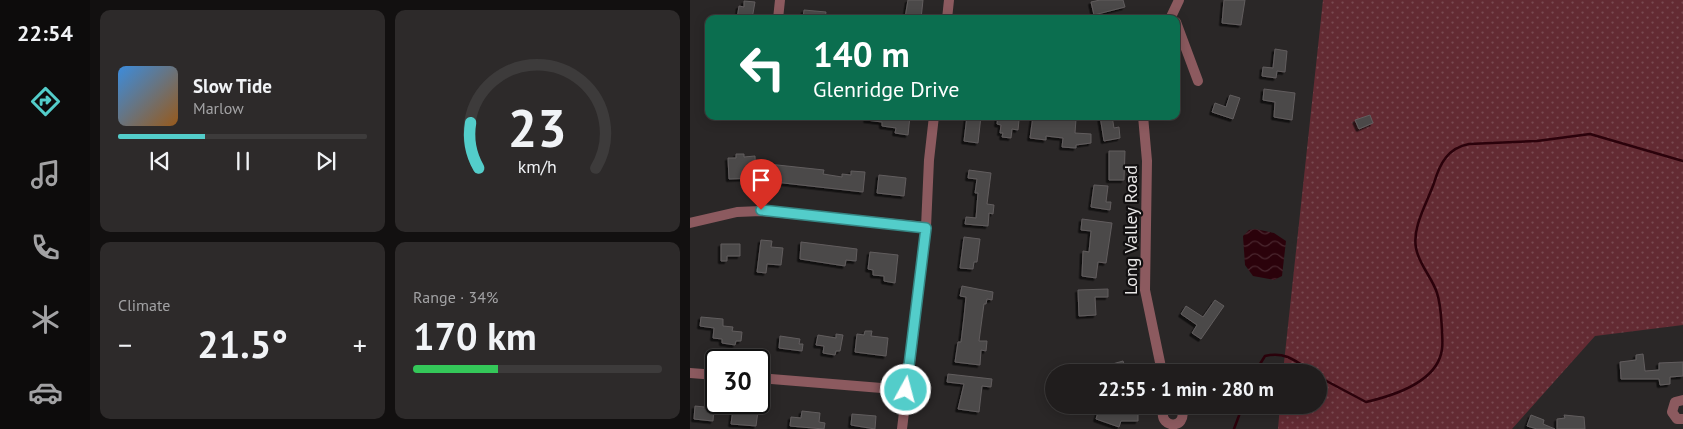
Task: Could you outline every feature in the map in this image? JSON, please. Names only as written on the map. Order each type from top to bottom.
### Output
[{"type":"street","points":[[778,15],[780,0]]},
{"type":"street","points":[[947,15],[949,0]]},
{"type":"street","points":[[1175,15],[1179,0]]},
{"type":"street","points":[[1180,34],[1198,81]]},
{"type":"street","points":[[902,429],[926,228],[929,160],[934,120]]},
{"type":"street","name":"Long Valley Road","points":[[1143,120],[1147,161],[1145,290],[1160,364]]},
{"type":"street","points":[[690,223],[737,212],[761,210],[926,228]]},
{"type":"street","points":[[690,373],[705,374]]},
{"type":"street","points":[[770,379],[906,390]]},
{"type":"street","points":[[1681,423],[1674,417],[1672,412],[1675,402],[1683,400]]},
{"type":"street","points":[[1163,414],[1167,424],[1174,426],[1180,423],[1183,414]]},
{"type":"shaded area","points":[[1323,0],[1683,0],[1683,325],[1595,336],[1512,429],[1278,429],[1279,414],[1327,414],[1327,364],[1284,364]]},
{"type":"water","points":[[1255,229],[1274,233],[1286,241],[1282,276],[1274,280],[1253,276],[1245,265],[1243,236],[1249,230]]},
{"type":"building","points":[[908,0],[923,0],[921,15],[906,15]]},
{"type":"building","points":[[1123,0],[1125,7],[1094,15],[1091,2]]},
{"type":"building","points":[[1224,0],[1245,0],[1241,25],[1222,23]]},
{"type":"building","points":[[744,1],[755,2],[753,15],[738,15],[739,6],[744,7]]},
{"type":"building","points":[[804,10],[826,12],[826,15],[803,15]]},
{"type":"building","points":[[1275,49],[1287,51],[1285,72],[1277,71],[1276,78],[1262,76],[1263,67],[1273,68]]},
{"type":"building","points":[[1264,89],[1295,93],[1292,120],[1274,117],[1275,102],[1263,100]]},
{"type":"building","points":[[1230,95],[1240,98],[1233,119],[1212,112],[1215,103],[1226,107]]},
{"type":"building","points":[[1370,115],[1373,123],[1359,129],[1355,120]]},
{"type":"building","points":[[866,120],[910,120],[908,135],[895,133],[896,128],[882,126],[882,122]]},
{"type":"building","points":[[967,120],[981,120],[978,143],[964,141]]},
{"type":"building","points":[[998,120],[1019,120],[1018,130],[1012,129],[1011,138],[1002,137],[1003,133],[1000,133],[1001,125],[997,124]]},
{"type":"building","points":[[1032,120],[1076,120],[1075,133],[1091,134],[1091,143],[1076,145],[1076,148],[1062,147],[1063,138],[1046,136],[1046,140],[1030,138]]},
{"type":"building","points":[[1101,120],[1113,120],[1114,128],[1119,127],[1120,138],[1104,141]]},
{"type":"building","points":[[1109,151],[1125,151],[1124,180],[1109,180]]},
{"type":"building","points":[[736,154],[744,154],[744,157],[755,156],[756,178],[729,179],[728,158],[736,158]]},
{"type":"building","points":[[768,164],[824,170],[823,174],[842,177],[842,174],[851,175],[851,171],[865,172],[863,192],[766,181]]},
{"type":"building","points":[[969,170],[991,173],[987,204],[994,205],[993,214],[989,213],[988,226],[965,224],[966,217],[976,218],[978,193],[975,193],[977,179],[968,178]]},
{"type":"building","points":[[879,175],[906,178],[904,196],[877,193]]},
{"type":"building","points":[[1094,185],[1108,186],[1106,202],[1111,202],[1110,210],[1091,207]]},
{"type":"building","points":[[1082,219],[1112,223],[1106,263],[1098,262],[1096,278],[1082,276],[1083,251],[1089,252],[1091,231],[1081,230]]},
{"type":"building","points":[[964,237],[980,239],[977,262],[974,262],[973,269],[960,268]]},
{"type":"building","points":[[761,240],[772,241],[771,247],[783,248],[781,265],[767,264],[766,273],[757,272]]},
{"type":"building","points":[[801,242],[857,249],[856,261],[846,260],[845,266],[800,259]]},
{"type":"building","points":[[721,244],[740,244],[740,256],[727,256],[727,261],[721,261]]},
{"type":"building","points":[[870,252],[898,255],[895,283],[884,281],[884,276],[873,275],[873,270],[868,269]]},
{"type":"building","points":[[962,286],[993,292],[992,300],[987,299],[986,304],[984,304],[979,341],[987,341],[986,351],[981,350],[980,365],[955,362],[958,342],[961,342],[966,297],[960,296]]},
{"type":"building","points":[[1108,289],[1108,297],[1095,297],[1096,315],[1079,316],[1078,290]]},
{"type":"building","points":[[1215,300],[1224,306],[1201,339],[1192,333],[1197,325],[1181,314],[1186,306],[1203,317]]},
{"type":"building","points":[[701,317],[723,319],[723,326],[733,327],[732,331],[742,332],[741,341],[736,341],[735,345],[722,343],[722,339],[713,338],[714,328],[700,326]]},
{"type":"building","points":[[865,331],[872,331],[871,336],[888,338],[886,356],[855,352],[857,334],[864,335]]},
{"type":"building","points":[[836,334],[843,335],[840,351],[836,351],[835,355],[823,353],[824,346],[816,345],[818,335],[836,338]]},
{"type":"building","points":[[780,336],[800,339],[799,344],[803,344],[802,351],[779,348]]},
{"type":"building","points":[[1643,354],[1645,371],[1659,370],[1659,363],[1683,362],[1683,376],[1670,377],[1670,384],[1660,385],[1659,379],[1621,379],[1620,362],[1636,360],[1636,355]]},
{"type":"building","points":[[1123,361],[1124,364],[1112,364]]},
{"type":"building","points":[[948,374],[992,379],[991,387],[982,386],[979,412],[958,409],[964,384],[947,382]]},
{"type":"building","points":[[695,406],[705,407],[705,414],[714,414],[713,421],[694,419]]},
{"type":"building","points":[[802,411],[820,413],[819,422],[825,423],[824,429],[790,426],[791,417],[801,418]]},
{"type":"building","points":[[732,414],[758,414],[756,426],[731,424]]},
{"type":"building","points":[[852,414],[876,416],[875,429],[851,425]]},
{"type":"building","points":[[1098,414],[1138,414],[1138,421],[1121,421],[1119,427],[1096,419]]},
{"type":"building","points":[[1531,415],[1544,420],[1543,424],[1555,429],[1537,429],[1527,426]]},
{"type":"building","points":[[1564,415],[1584,417],[1585,429],[1557,429],[1557,419],[1565,418]]},
{"type":"waterway","points":[[1327,381],[1366,402],[1388,396],[1412,386],[1423,379],[1439,361],[1442,349],[1439,302],[1435,287],[1418,254],[1415,240],[1418,223],[1439,169],[1450,153],[1456,149],[1469,144],[1537,141],[1590,134],[1683,161]]},
{"type":"waterway","points":[[1260,364],[1265,356],[1272,355],[1284,356],[1301,364]]},
{"type":"waterway","points":[[1234,429],[1240,414]]},
{"type":"route","points":[[761,210],[926,228],[906,390]]}]
